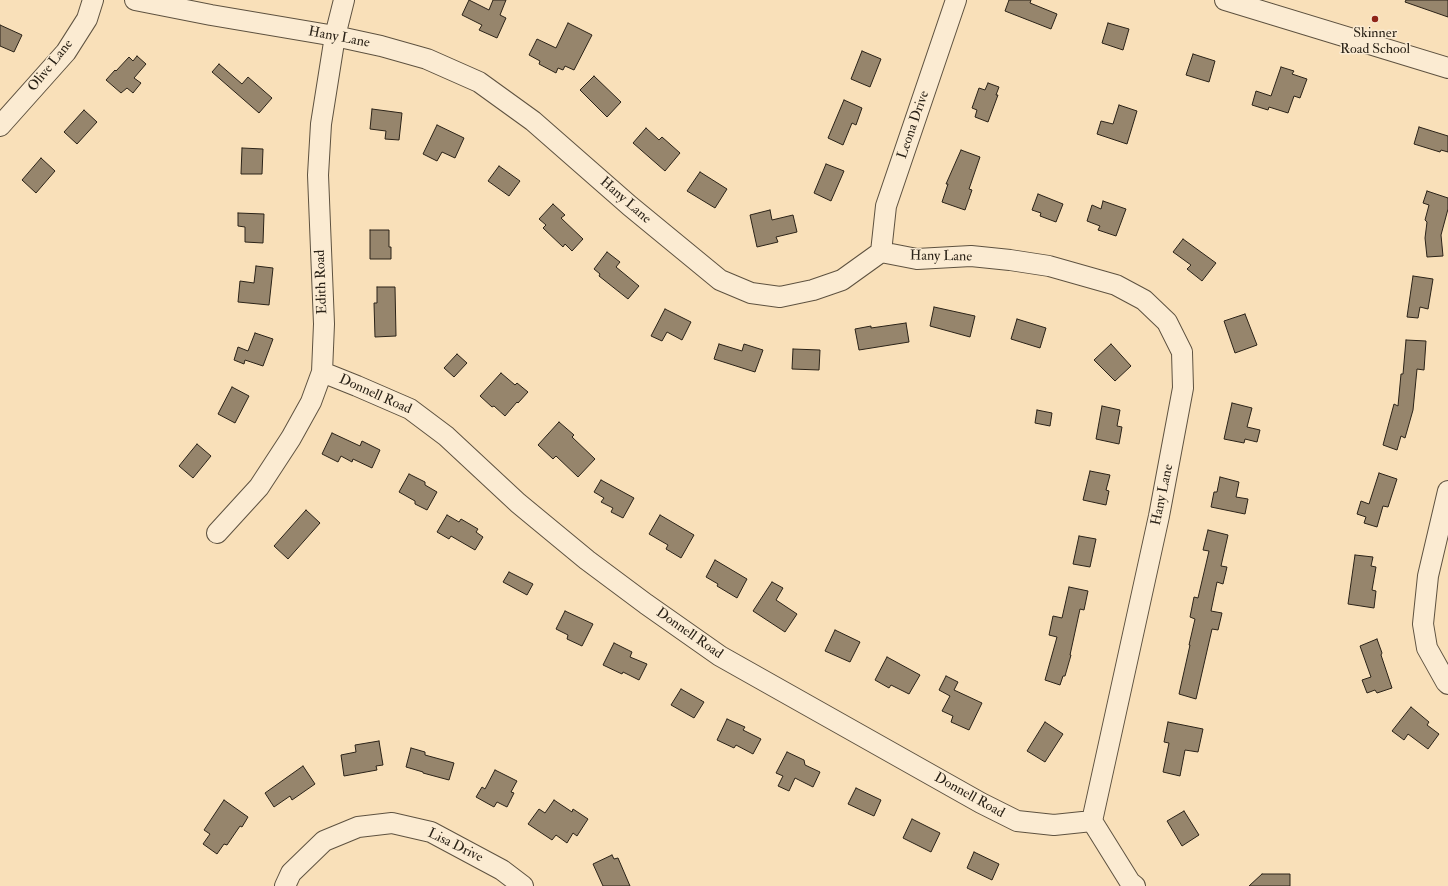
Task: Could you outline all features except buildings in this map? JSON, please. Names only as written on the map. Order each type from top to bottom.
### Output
[{"type":"street","name":"Olive Lane","points":[[0,126],[66,52],[87,19],[92,0]]},
{"type":"street","name":"Hany Lane","points":[[135,0],[211,15],[335,36],[381,46],[427,59],[479,82],[533,121],[630,206],[720,280],[751,293],[780,297],[813,290],[842,280],[881,252],[917,259],[971,256],[1049,266],[1116,286],[1144,300],[1167,322],[1182,352],[1183,388],[1159,516],[1092,821]]},
{"type":"street","name":"Edith Road","points":[[217,533],[259,487],[291,438],[311,402],[322,372],[324,324],[318,175],[321,124],[335,36],[344,0]]},
{"type":"street","name":"Leona Drive","points":[[881,252],[886,206],[956,0]]},
{"type":"street","points":[[1225,0],[1448,68]]},
{"type":"street","name":"Donnell Road","points":[[322,372],[410,409],[446,436],[518,503],[587,560],[720,656],[981,803],[1017,821],[1054,824],[1092,821]]},
{"type":"street","points":[[1448,491],[1428,576],[1423,624],[1427,648],[1448,684]]},
{"type":"street","points":[[1092,821],[1134,886]]},
{"type":"street","name":"Lisa Drive","points":[[286,886],[291,873],[324,841],[358,827],[392,823],[431,832],[502,870],[523,886]]},
{"type":"place","name":"Skinner Road School","points":[[1375,19]]}]
